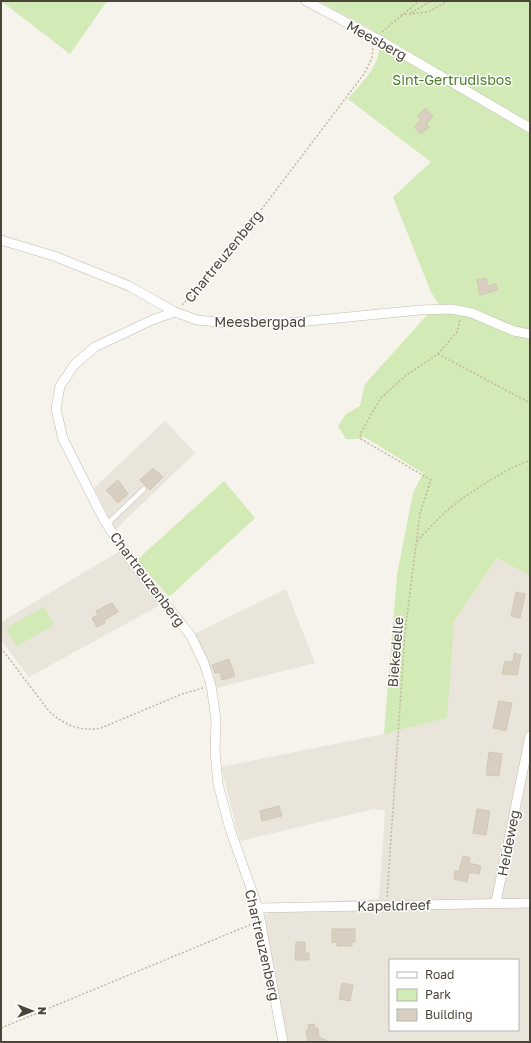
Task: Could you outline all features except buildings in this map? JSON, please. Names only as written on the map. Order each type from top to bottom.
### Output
[{"type":"street","name":"Meesberg","points":[[306,1],[374,37],[530,128]]},
{"type":"street","name":"Meesbergpad","points":[[1,240],[54,256],[129,286],[175,312],[197,320],[228,324],[258,324],[325,320],[420,310],[462,311],[483,317],[514,330],[530,334]]},
{"type":"street","name":"Chartreuzenberg","points":[[175,312],[152,320],[96,347],[75,364],[60,386],[56,409],[63,439],[107,524],[129,558],[191,636],[204,663],[211,685],[216,720],[215,751],[218,784],[230,829],[258,908],[283,1042]]},
{"type":"street","name":"Heideweg","points":[[496,902],[530,736]]},
{"type":"street","name":"Kapeldreef","points":[[258,908],[530,902]]},
{"type":"lane","points":[[107,524],[144,489]]},
{"type":"path","points":[[374,37],[419,1]]},
{"type":"path","points":[[410,14],[431,1]]},
{"type":"path","points":[[400,15],[428,12],[448,1]]},
{"type":"path","name":"Chartreuzenberg","points":[[175,312],[214,272],[364,74],[372,58],[374,37]]},
{"type":"path","points":[[462,311],[457,332],[438,354],[515,393],[530,403]]},
{"type":"path","name":"Biekedelle","points":[[386,905],[405,632],[420,513],[430,480],[361,439],[360,434],[381,398],[405,376],[438,354]]},
{"type":"path","points":[[417,541],[455,504],[505,472],[525,461],[530,461]]},
{"type":"path","points":[[1,648],[49,711],[58,719],[77,728],[90,730],[101,728],[182,694],[211,685]]},
{"type":"path","points":[[1,1028],[260,920]]},
{"type":"shaded area","points":[[165,421],[195,453],[115,530],[94,488]]},
{"type":"shaded area","points":[[120,551],[162,604],[29,677],[1,640],[1,622]]},
{"type":"shaded area","points":[[497,558],[530,576],[530,1042],[288,1042],[262,920],[269,912],[269,904],[379,899],[385,811],[374,809],[240,841],[221,767],[384,734],[446,718],[454,621]]},
{"type":"shaded area","points":[[286,589],[315,663],[217,688],[194,634]]},
{"type":"green space","points":[[1,1],[107,1],[70,54]]},
{"type":"green space","name":"Sint-Gertrudisbos","points":[[318,1],[530,1],[530,576],[497,558],[454,621],[447,718],[384,734],[397,575],[413,493],[423,473],[363,436],[361,439],[346,439],[338,426],[346,414],[360,406],[365,384],[427,315],[439,305],[431,292],[393,197],[431,162],[348,99],[368,75],[376,62],[379,48],[378,41],[373,30]]},
{"type":"green space","points":[[224,481],[255,518],[169,597],[137,560]]},
{"type":"green space","points":[[44,607],[54,625],[17,646],[6,628]]}]
